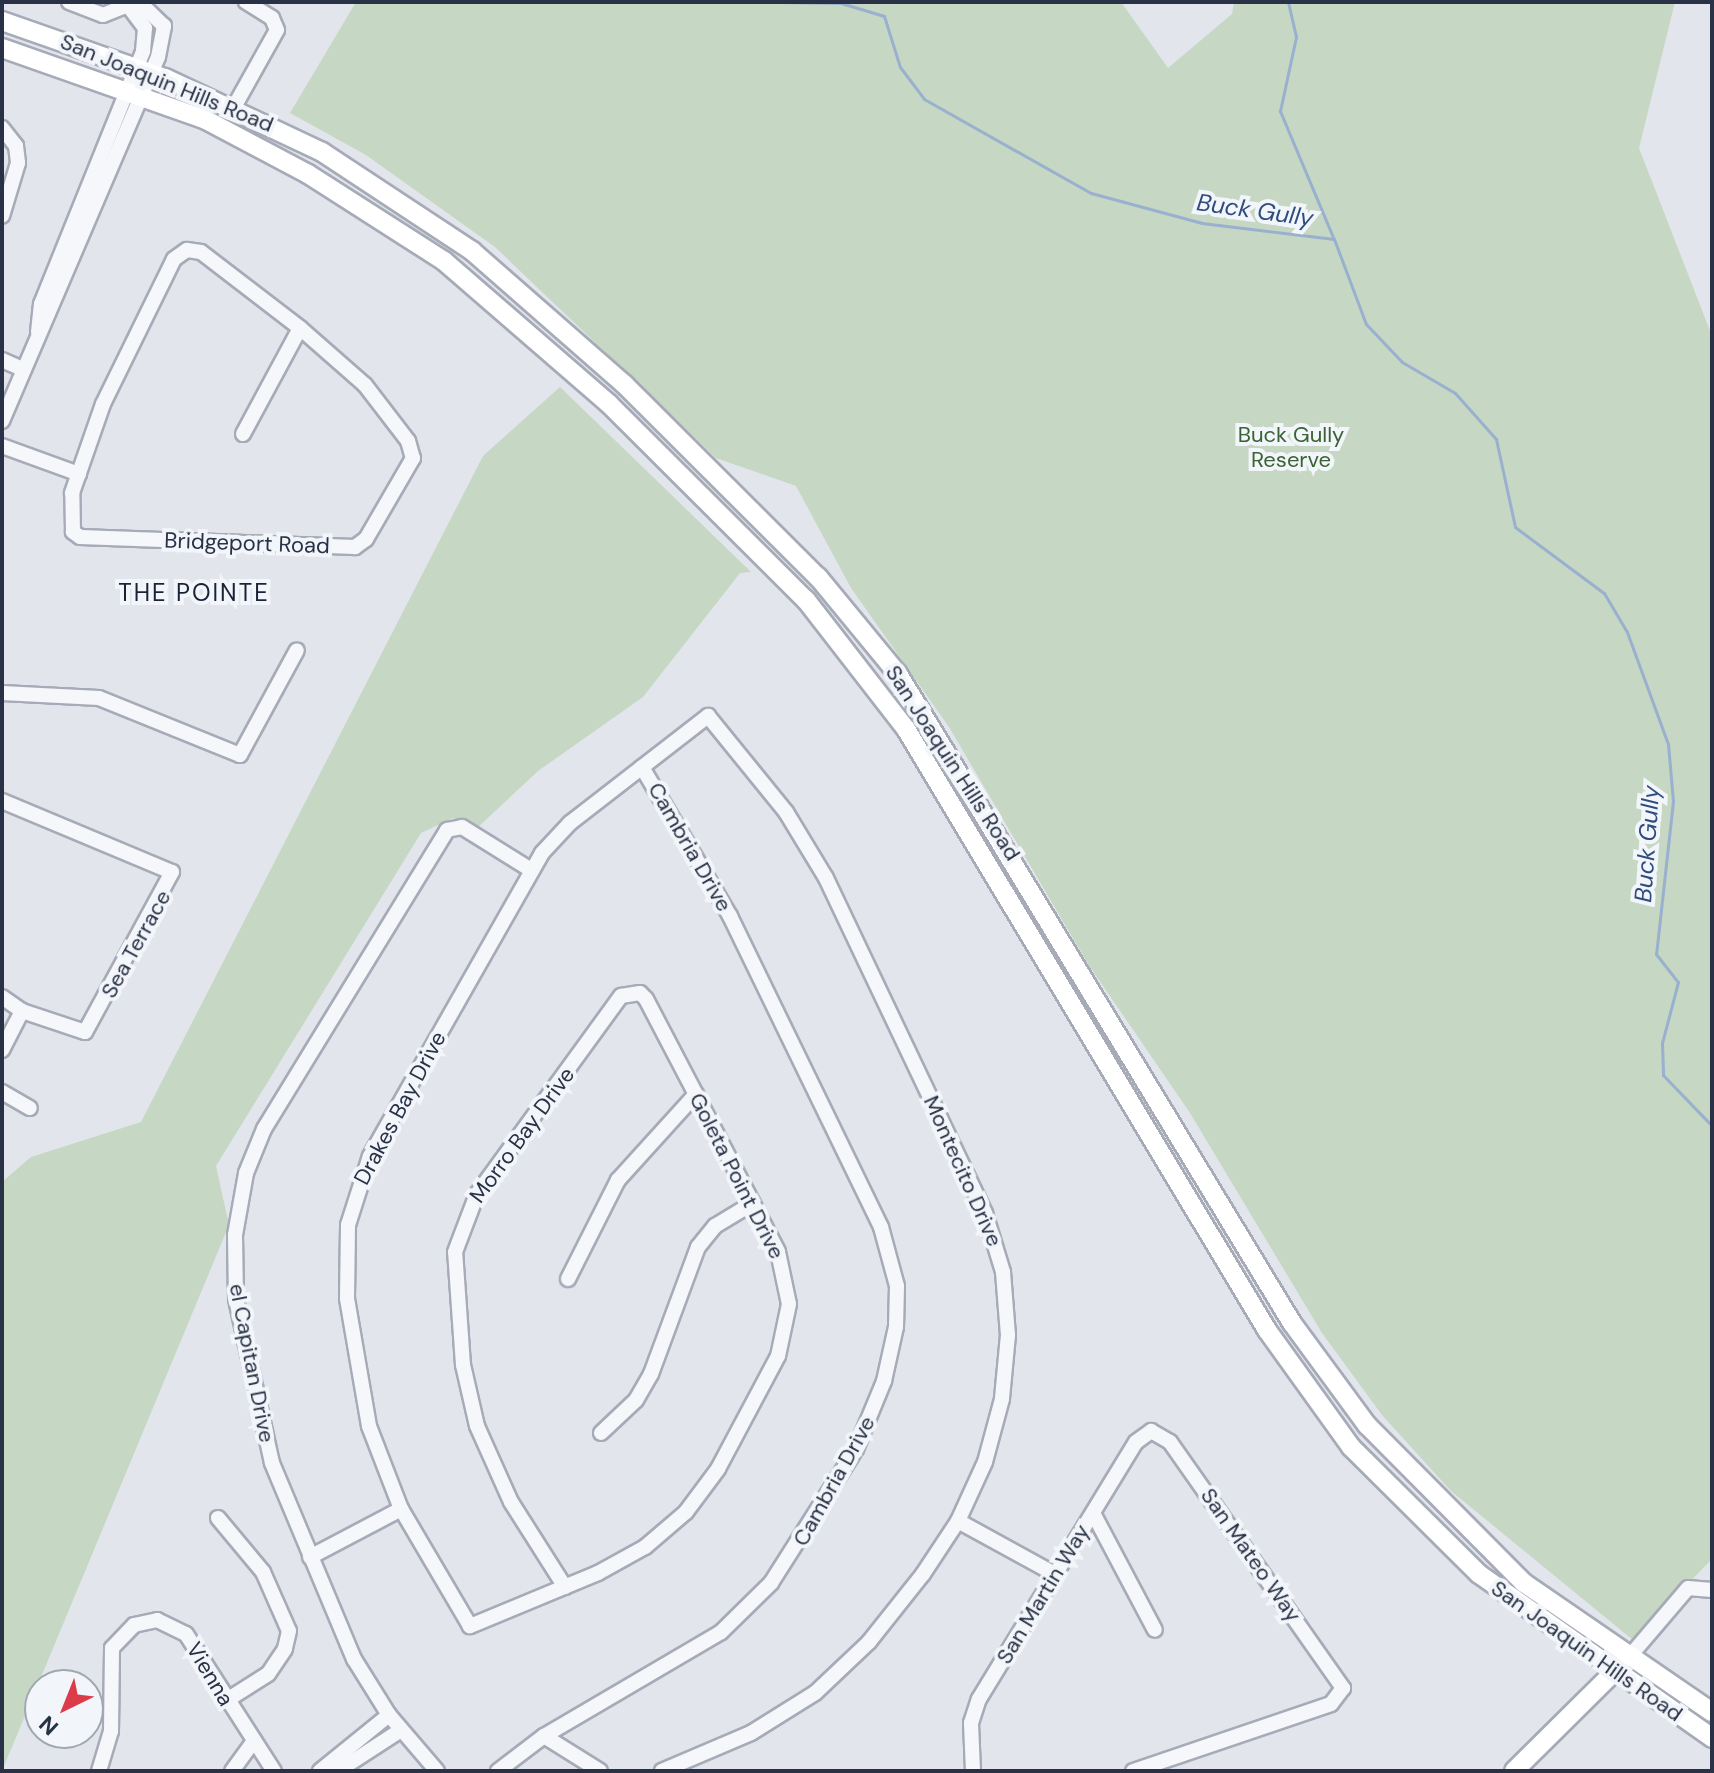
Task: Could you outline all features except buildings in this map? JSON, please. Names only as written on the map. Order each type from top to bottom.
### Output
[{"type":"main road","name":"San Joaquin Hills Road","points":[[2,21],[144,71],[234,107],[322,152],[484,261],[624,384],[818,577],[898,674],[949,751],[1292,1323],[1351,1404],[1491,1553],[1630,1656],[1712,1712]]},
{"type":"main road","name":"San Joaquin Hills Road","points":[[2,48],[136,92],[297,167],[444,261],[542,341],[806,600],[906,729],[1267,1330],[1351,1447],[1479,1574],[1614,1673],[1712,1738]]},
{"type":"main road","points":[[1514,1771],[1630,1656]]},
{"type":"street","points":[[2,421],[38,333],[53,311],[144,71],[145,28],[135,4],[93,14],[69,2]]},
{"type":"street","points":[[234,107],[274,38],[272,18],[246,2]]},
{"type":"street","points":[[2,128],[16,146],[18,163],[2,216]]},
{"type":"street","name":"Bridgeport Road","points":[[201,252],[300,328],[365,385],[408,441],[413,458],[366,539],[355,547],[80,537],[69,518],[79,474],[103,404],[180,253],[201,252]]},
{"type":"street","points":[[243,434],[300,328]]},
{"type":"street","points":[[2,360],[22,369]]},
{"type":"street","points":[[2,446],[79,474]]},
{"type":"street","points":[[2,693],[99,698],[240,755],[297,650]]},
{"type":"street","name":"Drakes Bay Drive","points":[[470,1626],[401,1509],[383,1468],[361,1388],[345,1274],[348,1225],[370,1156],[531,870],[570,823],[708,716]]},
{"type":"street","name":"Montecito Drive","points":[[662,1771],[768,1724],[829,1681],[878,1631],[958,1521],[985,1462],[1005,1378],[1008,1304],[996,1242],[812,852],[708,716]]},
{"type":"street","name":"Cambria Drive","points":[[498,1771],[544,1736],[690,1653],[771,1583],[856,1449],[884,1381],[896,1327],[894,1266],[881,1227],[730,916],[642,767]]},
{"type":"street","name":"Sea Terrace","points":[[2,801],[172,872],[85,1032],[22,1011],[2,997]]},
{"type":"street","name":"el Capitan Drive","points":[[437,1771],[389,1715],[348,1647],[272,1463],[253,1389],[234,1267],[239,1204],[257,1143],[279,1101],[453,826],[531,870]]},
{"type":"street","name":"Goleta Point Drive","points":[[470,1626],[623,1561],[686,1512],[718,1469],[778,1356],[787,1324],[787,1284],[753,1203],[646,999],[630,992],[616,1004]]},
{"type":"street","name":"Morro Bay Drive","points":[[565,1587],[511,1502],[477,1426],[463,1365],[455,1252],[477,1194],[616,1004]]},
{"type":"street","points":[[2,1050],[22,1011]]},
{"type":"street","points":[[2,1092],[30,1108]]},
{"type":"street","points":[[568,1279],[618,1180],[696,1094]]},
{"type":"street","points":[[601,1433],[636,1400],[651,1374],[698,1247],[715,1226],[753,1203]]},
{"type":"street","name":"San Martin Way","points":[[973,1771],[973,1715],[1136,1442],[1151,1431]]},
{"type":"street","name":"San Mateo Way","points":[[1133,1771],[1331,1704],[1343,1688],[1170,1442],[1151,1431]]},
{"type":"street","points":[[310,1557],[401,1509]]},
{"type":"street","points":[[1093,1513],[1155,1630]]},
{"type":"street","points":[[218,1518],[263,1572],[289,1631],[285,1649],[268,1674],[227,1700]]},
{"type":"street","points":[[958,1521],[1055,1574]]},
{"type":"street","points":[[1630,1656],[1688,1588],[1707,1588]]},
{"type":"street","name":"Vienna","points":[[99,1771],[111,1731],[112,1648],[134,1625],[157,1620],[179,1628],[252,1743],[274,1771]]},
{"type":"street","points":[[320,1771],[389,1715]]},
{"type":"street","points":[[338,1771],[401,1730]]},
{"type":"street","points":[[544,1736],[600,1771]]},
{"type":"street","points":[[232,1771],[252,1743]]},
{"type":"green space","name":"Buck Gully Reserve","points":[[356,2],[1121,2],[1168,68],[1232,14],[1234,2],[1675,2],[1639,148],[1712,336],[1712,1559],[1633,1640],[1451,1491],[1382,1415],[1322,1333],[1190,1113],[1088,964],[949,727],[851,588],[796,486],[716,458],[495,247],[366,155],[290,113]]},
{"type":"green space","points":[[560,387],[751,572],[740,573],[643,697],[538,771],[476,829],[453,818],[421,833],[216,1166],[229,1225],[44,1669],[24,1669],[24,1718],[2,1771],[2,1182],[31,1157],[141,1122],[483,456]]},
{"type":"waterway","name":"Buck Gully","points":[[784,2],[841,3],[884,16],[900,67],[924,99],[1091,193],[1202,223],[1334,239],[1366,324],[1402,362],[1455,393],[1496,439],[1515,527],[1604,593],[1627,632],[1668,744],[1673,801],[1656,954],[1678,982],[1662,1043],[1663,1075],[1712,1126]]},
{"type":"waterway","points":[[1288,2],[1296,37],[1280,111],[1333,237]]},
{"type":"district","name":"THE POINTE","points":[[194,593]]}]
